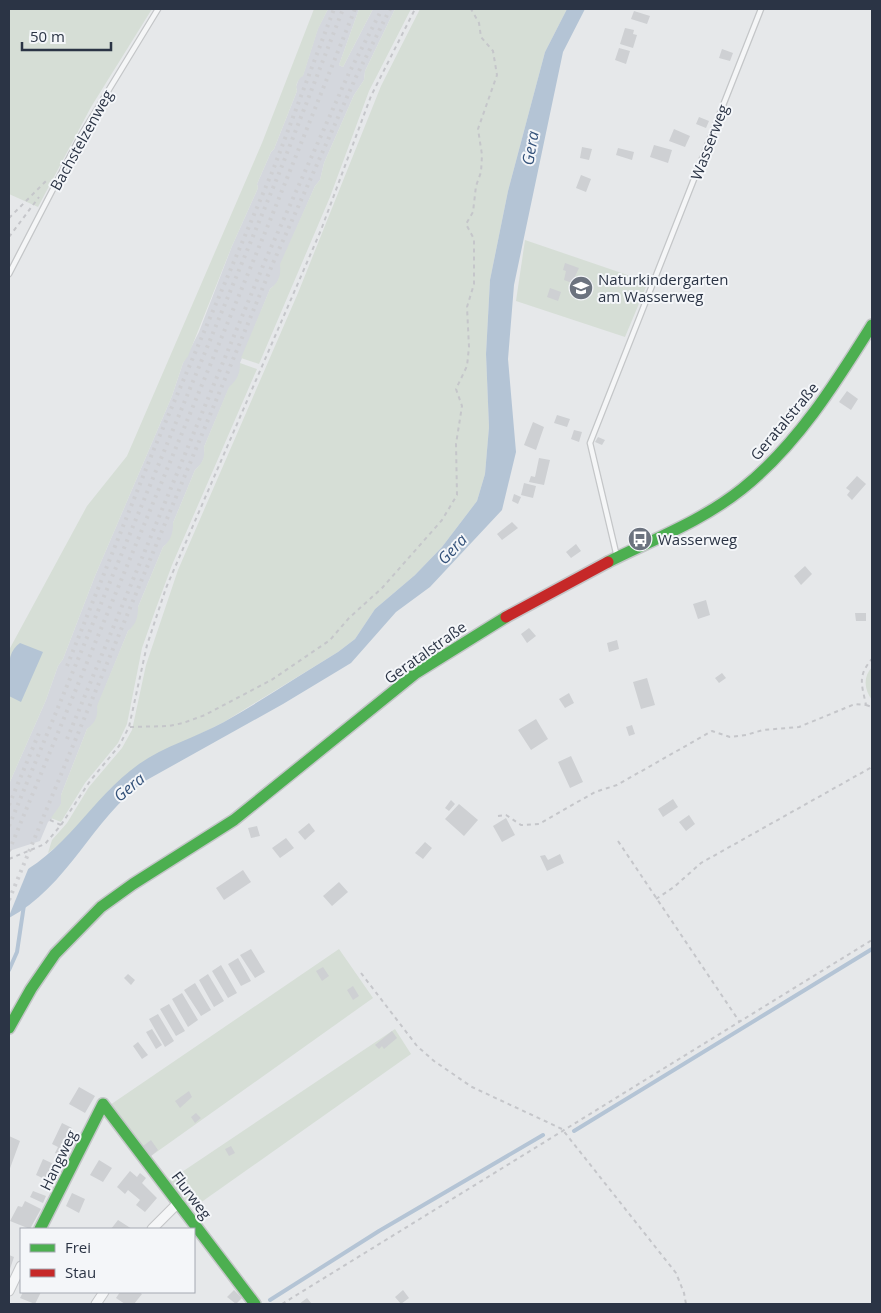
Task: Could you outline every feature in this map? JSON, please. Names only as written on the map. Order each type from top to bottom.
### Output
[{"type":"street","name":"Geratalstraße","points":[[9,1028],[37,976],[50,958],[67,939],[116,895],[235,819],[357,719],[438,658],[573,580],[686,524],[719,504],[760,473],[797,434],[828,394],[872,325]]},
{"type":"street","name":"Flurweg","points":[[103,1104],[255,1304]]},
{"type":"street","name":"Hangweg","points":[[41,1228],[103,1104]]},
{"type":"street","points":[[153,1228],[179,1202]]},
{"type":"street","points":[[9,1291],[20,1268]]},
{"type":"street","points":[[96,1304],[103,1293]]},
{"type":"lane","name":"Bachstelzenweg","points":[[9,274],[80,136],[158,9]]},
{"type":"lane","name":"Wasserweg","points":[[617,558],[590,442],[761,9]]},
{"type":"path","points":[[9,859],[45,844],[61,825],[90,781],[119,746],[129,727],[147,644],[166,588],[321,230],[371,96],[415,9]]},
{"type":"path","points":[[129,727],[169,726],[205,716],[273,679],[330,640],[349,618],[367,603],[430,534],[442,520],[457,495],[456,444],[462,406],[456,390],[467,366],[469,346],[467,306],[474,284],[474,239],[466,224],[473,212],[476,186],[481,172],[482,155],[478,129],[497,75],[493,51],[481,37],[479,24],[471,9]]},
{"type":"path","points":[[9,218],[52,178],[47,186]]},
{"type":"path","points":[[9,238],[42,193]]},
{"type":"path","points":[[866,704],[861,681],[862,672],[872,660]]},
{"type":"path","points":[[498,816],[506,815],[521,825],[539,824],[595,792],[617,785],[712,731],[730,737],[746,736],[763,730],[799,727],[855,704],[866,704],[872,707]]},
{"type":"path","points":[[656,899],[674,887],[701,863],[872,767]]},
{"type":"path","points":[[50,820],[61,825]]},
{"type":"path","points":[[618,841],[739,1022]]},
{"type":"path","points":[[282,1304],[562,1129],[872,940]]},
{"type":"path","points":[[361,973],[420,1051],[452,1075],[472,1087],[562,1129],[676,1273],[686,1304]]},
{"type":"shaded area","points":[[9,9],[152,9],[91,107],[38,207],[9,194]]},
{"type":"shaded area","points":[[314,9],[328,9],[318,29],[303,76],[297,82],[297,91],[274,149],[257,184],[258,188],[232,246],[188,356],[183,363],[172,396],[95,576],[46,700],[9,784],[9,650],[87,506],[127,456],[262,143]]},
{"type":"shaded area","points":[[328,9],[359,9],[339,65],[343,67],[373,9],[395,9],[365,71],[364,80],[354,95],[324,163],[320,180],[315,186],[281,264],[281,274],[277,283],[270,289],[240,363],[240,372],[236,381],[229,388],[204,447],[205,456],[195,470],[173,523],[170,541],[163,547],[138,607],[135,626],[128,631],[98,705],[98,715],[94,724],[87,729],[61,795],[61,804],[57,814],[48,822],[40,841],[9,851],[9,784],[46,700],[95,576],[172,396],[183,363],[199,332],[232,246],[258,188],[257,184],[274,149],[297,91],[296,87],[299,78],[303,75],[318,28]]},
{"type":"shaded area","points":[[359,9],[373,9],[343,67],[339,65]]},
{"type":"shaded area","points":[[395,9],[411,9],[369,91],[330,197],[259,364],[241,358],[270,289],[279,278],[280,264],[315,186],[320,180],[324,163],[354,95],[364,80],[365,71]]},
{"type":"shaded area","points":[[420,9],[567,9],[545,52],[508,191],[490,280],[486,354],[489,427],[485,474],[477,501],[442,547],[415,575],[375,609],[355,639],[338,652],[224,722],[140,764],[110,789],[68,838],[48,853],[52,840],[67,823],[89,787],[122,748],[132,730],[146,665],[178,570],[298,293],[381,86]]},
{"type":"shaded area","name":"Naturkindergarten am Wasserweg","points":[[525,240],[648,282],[625,337],[516,301]]},
{"type":"shaded area","points":[[240,363],[257,369],[172,565],[155,611],[142,648],[127,724],[118,743],[85,783],[61,822],[51,818],[61,804],[61,795],[87,729],[96,719],[97,706],[128,631],[136,620],[138,607],[163,547],[171,536],[173,523],[195,470],[203,460],[204,447],[229,387],[238,376]]},
{"type":"shaded area","points":[[872,667],[872,700],[867,692],[866,679]]},
{"type":"shaded area","points":[[339,949],[373,998],[151,1156],[110,1105]]},
{"type":"shaded area","points":[[395,1029],[411,1054],[193,1208],[167,1182]]},
{"type":"water","name":"Gera","points":[[567,9],[585,9],[563,52],[514,285],[508,359],[516,452],[502,510],[430,587],[396,612],[351,663],[283,704],[145,781],[110,814],[48,889],[30,905],[9,918],[9,879],[28,869],[46,856],[122,778],[139,764],[159,752],[239,714],[338,652],[355,639],[375,609],[415,575],[442,547],[477,501],[485,474],[489,427],[486,354],[490,280],[508,191],[545,52]]},
{"type":"water","points":[[20,643],[43,652],[21,702],[9,696],[8,675],[9,660]]},
{"type":"pier","points":[[29,867],[9,916],[9,876]]},
{"type":"building","points":[[634,11],[650,16],[647,24],[631,19]]},
{"type":"building","points":[[625,28],[634,30],[633,34],[637,35],[633,48],[620,44]]},
{"type":"building","points":[[619,48],[630,51],[626,64],[615,60]]},
{"type":"building","points":[[722,49],[733,53],[730,61],[719,58]]},
{"type":"building","points":[[699,117],[709,121],[706,128],[696,124]]},
{"type":"building","points":[[674,129],[690,136],[685,147],[669,141]]},
{"type":"building","points":[[654,145],[672,150],[668,163],[650,157]]},
{"type":"building","points":[[582,147],[592,149],[589,160],[580,158]]},
{"type":"building","points":[[618,148],[634,152],[632,160],[616,155]]},
{"type":"building","points":[[581,175],[591,179],[586,192],[576,188]]},
{"type":"building","points":[[565,263],[579,268],[572,283],[564,280],[566,271],[563,270]]},
{"type":"building","points":[[550,288],[561,292],[558,301],[547,297]]},
{"type":"building","points":[[847,391],[858,399],[851,410],[839,402]]},
{"type":"building","points":[[557,415],[570,419],[567,427],[554,423]]},
{"type":"building","points":[[533,422],[544,427],[536,450],[524,445]]},
{"type":"building","points":[[574,430],[582,432],[579,442],[571,439]]},
{"type":"building","points":[[598,437],[605,440],[602,445],[595,442]]},
{"type":"building","points":[[539,458],[550,460],[544,485],[529,482],[531,476],[535,477]]},
{"type":"building","points":[[857,476],[866,484],[852,500],[847,495],[850,491],[846,488]]},
{"type":"building","points":[[524,483],[536,486],[533,498],[521,495]]},
{"type":"building","points":[[514,494],[521,497],[518,504],[512,501]]},
{"type":"building","points":[[512,522],[518,528],[502,540],[497,534]]},
{"type":"building","points":[[576,544],[581,551],[571,558],[566,552]]},
{"type":"building","points":[[805,566],[812,574],[801,585],[794,576]]},
{"type":"building","points":[[706,600],[710,615],[698,619],[693,604]]},
{"type":"building","points":[[855,613],[866,613],[866,621],[856,621]]},
{"type":"building","points":[[529,628],[536,636],[527,643],[521,634]]},
{"type":"building","points":[[617,640],[619,649],[609,652],[607,643]]},
{"type":"building","points":[[722,673],[726,678],[719,683],[715,678]]},
{"type":"building","points":[[647,678],[655,705],[641,709],[633,682]]},
{"type":"building","points":[[569,693],[574,703],[565,708],[559,699]]},
{"type":"building","points":[[536,719],[548,739],[531,750],[518,730]]},
{"type":"building","points":[[632,725],[635,734],[629,736],[626,727]]},
{"type":"building","points":[[571,756],[583,782],[570,788],[558,762]]},
{"type":"building","points":[[673,799],[678,807],[663,817],[658,809]]},
{"type":"building","points":[[451,800],[455,804],[449,811],[445,808]]},
{"type":"building","points":[[459,804],[478,820],[464,836],[445,819]]},
{"type":"building","points":[[689,815],[695,824],[686,831],[679,822]]},
{"type":"building","points":[[506,818],[515,835],[502,842],[493,826]]},
{"type":"building","points":[[309,823],[315,831],[305,840],[298,832]]},
{"type":"building","points":[[257,826],[260,836],[251,838],[248,828]]},
{"type":"building","points":[[286,838],[294,848],[280,858],[272,848]]},
{"type":"building","points":[[425,842],[432,848],[423,859],[415,853]]},
{"type":"building","points":[[560,854],[564,863],[547,871],[540,856],[545,855],[548,860]]},
{"type":"building","points":[[243,870],[251,882],[224,900],[216,888]]},
{"type":"building","points":[[339,882],[348,892],[332,906],[323,896]]},
{"type":"building","points":[[251,949],[265,972],[255,978],[240,955]]},
{"type":"building","points":[[238,958],[251,981],[241,986],[228,964]]},
{"type":"building","points":[[221,965],[237,993],[228,998],[212,971]]},
{"type":"building","points":[[323,967],[329,976],[322,981],[316,971]]},
{"type":"building","points":[[128,974],[135,980],[131,985],[124,978]]},
{"type":"building","points":[[208,974],[224,1001],[214,1007],[199,980]]},
{"type":"building","points":[[195,983],[211,1010],[201,1016],[184,990]]},
{"type":"building","points":[[353,986],[359,996],[353,1000],[347,990]]},
{"type":"building","points":[[182,993],[198,1020],[188,1027],[172,999]]},
{"type":"building","points":[[169,1004],[185,1031],[176,1036],[160,1009]]},
{"type":"building","points":[[158,1014],[174,1041],[165,1047],[149,1019]]},
{"type":"building","points":[[152,1029],[162,1045],[156,1049],[146,1032]]},
{"type":"building","points":[[392,1031],[397,1038],[384,1049],[382,1046],[379,1049],[375,1045]]},
{"type":"building","points":[[138,1042],[148,1055],[142,1059],[133,1046]]},
{"type":"building","points":[[79,1087],[95,1096],[85,1113],[69,1104]]},
{"type":"building","points":[[189,1091],[192,1097],[180,1108],[175,1101]]},
{"type":"building","points":[[196,1113],[201,1118],[195,1123],[191,1117]]},
{"type":"building","points":[[62,1123],[72,1128],[70,1132],[77,1135],[66,1158],[55,1153],[58,1147],[52,1144]]},
{"type":"building","points":[[9,1136],[20,1141],[9,1171]]},
{"type":"building","points":[[151,1140],[158,1150],[151,1156],[143,1146]]},
{"type":"building","points":[[231,1146],[235,1153],[229,1156],[225,1149]]},
{"type":"building","points":[[43,1159],[60,1167],[53,1183],[36,1175]]},
{"type":"building","points":[[99,1160],[112,1168],[103,1182],[90,1175]]},
{"type":"building","points":[[130,1171],[137,1177],[140,1173],[146,1178],[142,1183],[157,1198],[145,1212],[136,1205],[140,1200],[128,1190],[125,1194],[117,1187]]},
{"type":"building","points":[[33,1191],[46,1196],[43,1203],[30,1197]]},
{"type":"building","points":[[72,1193],[85,1199],[79,1213],[66,1206]]},
{"type":"building","points":[[25,1201],[41,1209],[31,1228],[10,1221],[18,1206],[22,1207]]},
{"type":"building","points":[[118,1220],[130,1228],[112,1228]]},
{"type":"building","points":[[9,1255],[14,1257],[9,1272]]},
{"type":"building","points":[[234,1290],[242,1298],[236,1304],[227,1297]]},
{"type":"building","points":[[403,1290],[409,1298],[401,1304],[395,1297]]},
{"type":"building","points":[[22,1293],[40,1293],[35,1304],[20,1298]]},
{"type":"building","points":[[119,1293],[142,1294],[134,1304],[125,1304],[116,1298]]},
{"type":"building","points":[[307,1298],[312,1304],[299,1304]]},
{"type":"waterway","points":[[9,970],[17,952],[24,905]]},
{"type":"waterway","points":[[574,1131],[872,949]]},
{"type":"waterway","points":[[270,1300],[379,1231],[543,1135]]},
{"type":"railway","points":[[67,666],[154,449],[273,170],[334,9]]},
{"type":"railway","points":[[9,826],[280,171],[343,9]]},
{"type":"railway","points":[[9,851],[271,218],[355,9]]},
{"type":"railway","points":[[67,739],[265,261],[349,73],[382,9]]},
{"type":"railway","points":[[9,900],[273,263],[356,77],[390,9]]},
{"type":"railway","points":[[9,805],[39,733]]},
{"type":"traffic: fast","points":[[608,562],[711,511],[762,472],[814,413],[872,325]]},
{"type":"traffic: fast","points":[[9,1028],[31,989],[55,954],[101,907],[133,884],[234,820],[416,673],[506,617]]},
{"type":"traffic: fast","points":[[41,1228],[103,1104],[255,1304]]},
{"type":"traffic: jam","points":[[506,617],[608,562]]},
{"type":"place","name":"Naturkindergarten am Wasserweg","points":[[581,288]]},
{"type":"place","name":"Wasserweg","points":[[640,539]]}]
